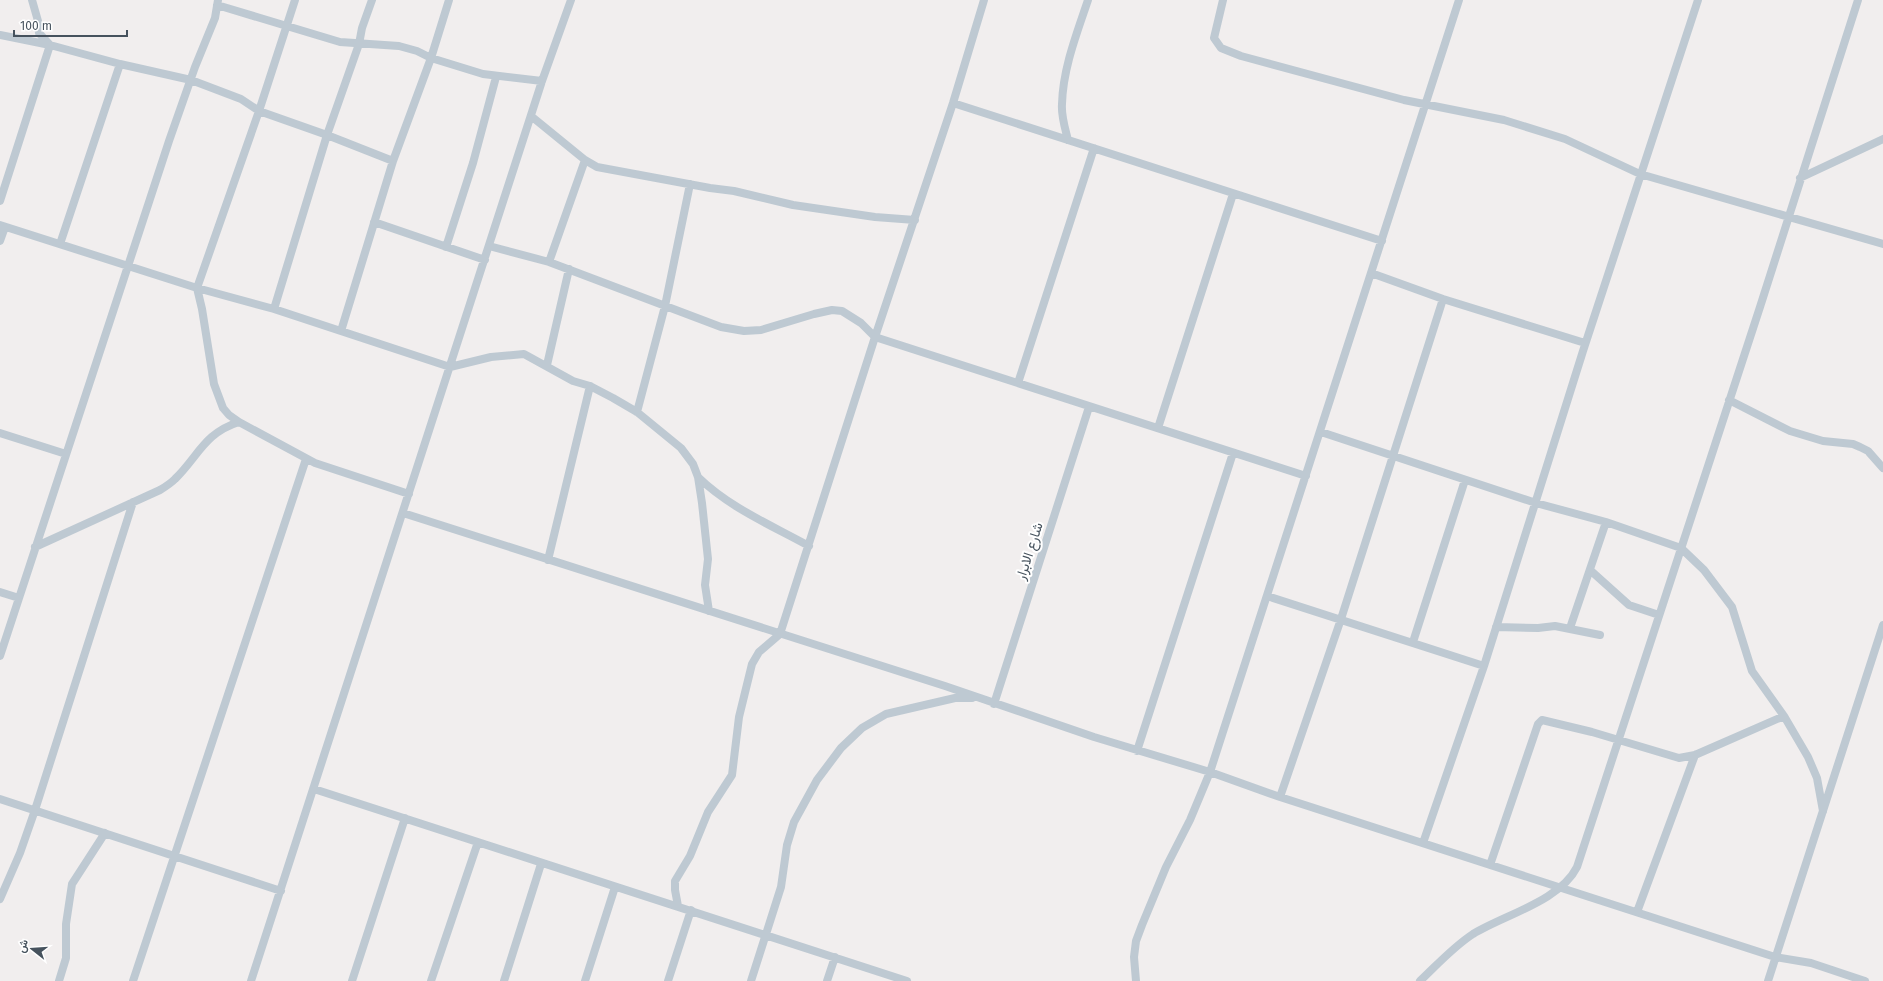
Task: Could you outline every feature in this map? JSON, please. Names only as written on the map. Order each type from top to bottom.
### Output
[{"type":"street","points":[[32,0],[38,21],[39,33],[50,45]]},
{"type":"street","points":[[295,0],[288,26],[197,288],[202,309],[214,384],[223,408],[229,415],[239,422],[315,463],[409,494]]},
{"type":"street","points":[[274,309],[327,134],[359,44],[362,28],[372,0]]},
{"type":"street","points":[[340,331],[393,162],[431,58],[449,0]]},
{"type":"street","points":[[251,981],[542,80],[571,0]]},
{"type":"street","points":[[678,906],[674,886],[675,881],[690,856],[708,812],[732,775],[739,717],[752,664],[759,652],[780,634],[875,337],[953,104],[984,0]]},
{"type":"street","points":[[1068,140],[1063,122],[1062,104],[1065,77],[1088,0]]},
{"type":"street","points":[[1223,0],[1214,38],[1221,48],[1241,56],[1404,100],[1504,120],[1565,139],[1640,174],[1883,244]]},
{"type":"street","points":[[1136,981],[1134,957],[1136,941],[1166,867],[1190,820],[1210,772],[1321,432],[1459,0]]},
{"type":"street","points":[[1423,843],[1484,666],[1585,343],[1698,0]]},
{"type":"street","points":[[1420,981],[1457,946],[1473,934],[1530,906],[1560,887],[1573,875],[1577,867],[1858,0]]},
{"type":"street","points":[[0,656],[191,80],[207,33],[215,18],[217,2],[340,42],[399,46],[417,51],[431,58],[483,74],[496,77],[542,80]]},
{"type":"street","points":[[0,35],[50,45],[120,64],[191,80],[241,99],[259,111],[327,134],[393,162]]},
{"type":"street","points":[[0,201],[50,45]]},
{"type":"street","points":[[60,244],[120,64]]},
{"type":"street","points":[[446,246],[473,163],[496,77]]},
{"type":"street","points":[[953,104],[1382,241]]},
{"type":"street","points":[[531,116],[585,160],[598,167],[734,191],[793,205],[875,217],[915,220]]},
{"type":"street","points":[[1800,178],[1883,139]]},
{"type":"street","points":[[1018,383],[1094,148]]},
{"type":"street","points":[[550,262],[585,160]]},
{"type":"street","points":[[637,412],[665,306],[690,184]]},
{"type":"street","points":[[1158,428],[1234,194]]},
{"type":"street","points":[[374,222],[484,260]]},
{"type":"street","points":[[0,241],[2,226],[197,288],[274,309],[450,367],[491,357],[524,354],[547,365],[573,381],[590,386],[637,412],[681,448],[693,464],[698,477],[707,552],[705,585],[709,612]]},
{"type":"street","points":[[489,246],[550,262],[721,327],[744,331],[761,330],[814,314],[832,310],[842,311],[862,323],[875,337],[1306,476]]},
{"type":"street","points":[[547,365],[569,269]]},
{"type":"street","points":[[1371,273],[1443,299],[1585,343]]},
{"type":"street","points":[[1280,797],[1341,619],[1443,299]]},
{"type":"street","points":[[548,560],[590,386]]},
{"type":"street","points":[[1729,400],[1790,431],[1823,440],[1860,446],[1883,468]]},
{"type":"street","name":"شارع الابرار","points":[[994,704],[1089,407]]},
{"type":"street","points":[[35,547],[160,490],[175,480],[196,453],[212,437],[229,425],[239,422]]},
{"type":"street","points":[[1321,432],[1536,503],[1606,522],[1681,548],[1704,570],[1732,607],[1752,671],[1784,716],[1808,757],[1817,778],[1823,811]]},
{"type":"street","points":[[0,433],[66,454]]},
{"type":"street","points":[[1137,751],[1233,453]]},
{"type":"street","points":[[133,981],[306,459]]},
{"type":"street","points":[[698,477],[730,504],[809,546]]},
{"type":"street","points":[[1413,642],[1465,480]]},
{"type":"street","points":[[0,899],[20,853],[35,810],[133,502]]},
{"type":"street","points":[[403,513],[709,612],[945,686],[994,704],[1137,751],[1210,772],[1280,797],[1775,958],[1786,958],[1811,963],[1865,981]]},
{"type":"street","points":[[1570,628],[1606,522]]},
{"type":"street","points":[[1590,570],[1629,605],[1659,615]]},
{"type":"street","points":[[0,592],[19,598]]},
{"type":"street","points":[[1267,596],[1484,666]]},
{"type":"street","points":[[1768,981],[1883,625]]},
{"type":"street","points":[[1496,627],[1538,628],[1555,626],[1600,635]]},
{"type":"street","points":[[751,981],[780,887],[787,845],[794,822],[817,780],[840,748],[862,728],[886,714],[955,698],[977,698]]},
{"type":"street","points":[[1490,865],[1538,724],[1542,720],[1619,739],[1680,758],[1695,755],[1784,716]]},
{"type":"street","points":[[1636,912],[1695,755]]},
{"type":"street","points":[[314,789],[541,864],[766,934],[904,981]]},
{"type":"street","points":[[0,799],[281,891]]},
{"type":"street","points":[[352,981],[405,818]]},
{"type":"street","points":[[59,981],[66,958],[66,924],[72,884],[75,876],[105,833]]},
{"type":"street","points":[[431,981],[478,842]]},
{"type":"street","points":[[504,981],[541,864]]},
{"type":"street","points":[[585,981],[615,887]]},
{"type":"street","points":[[668,981],[691,910]]},
{"type":"street","points":[[827,981],[835,957]]}]
